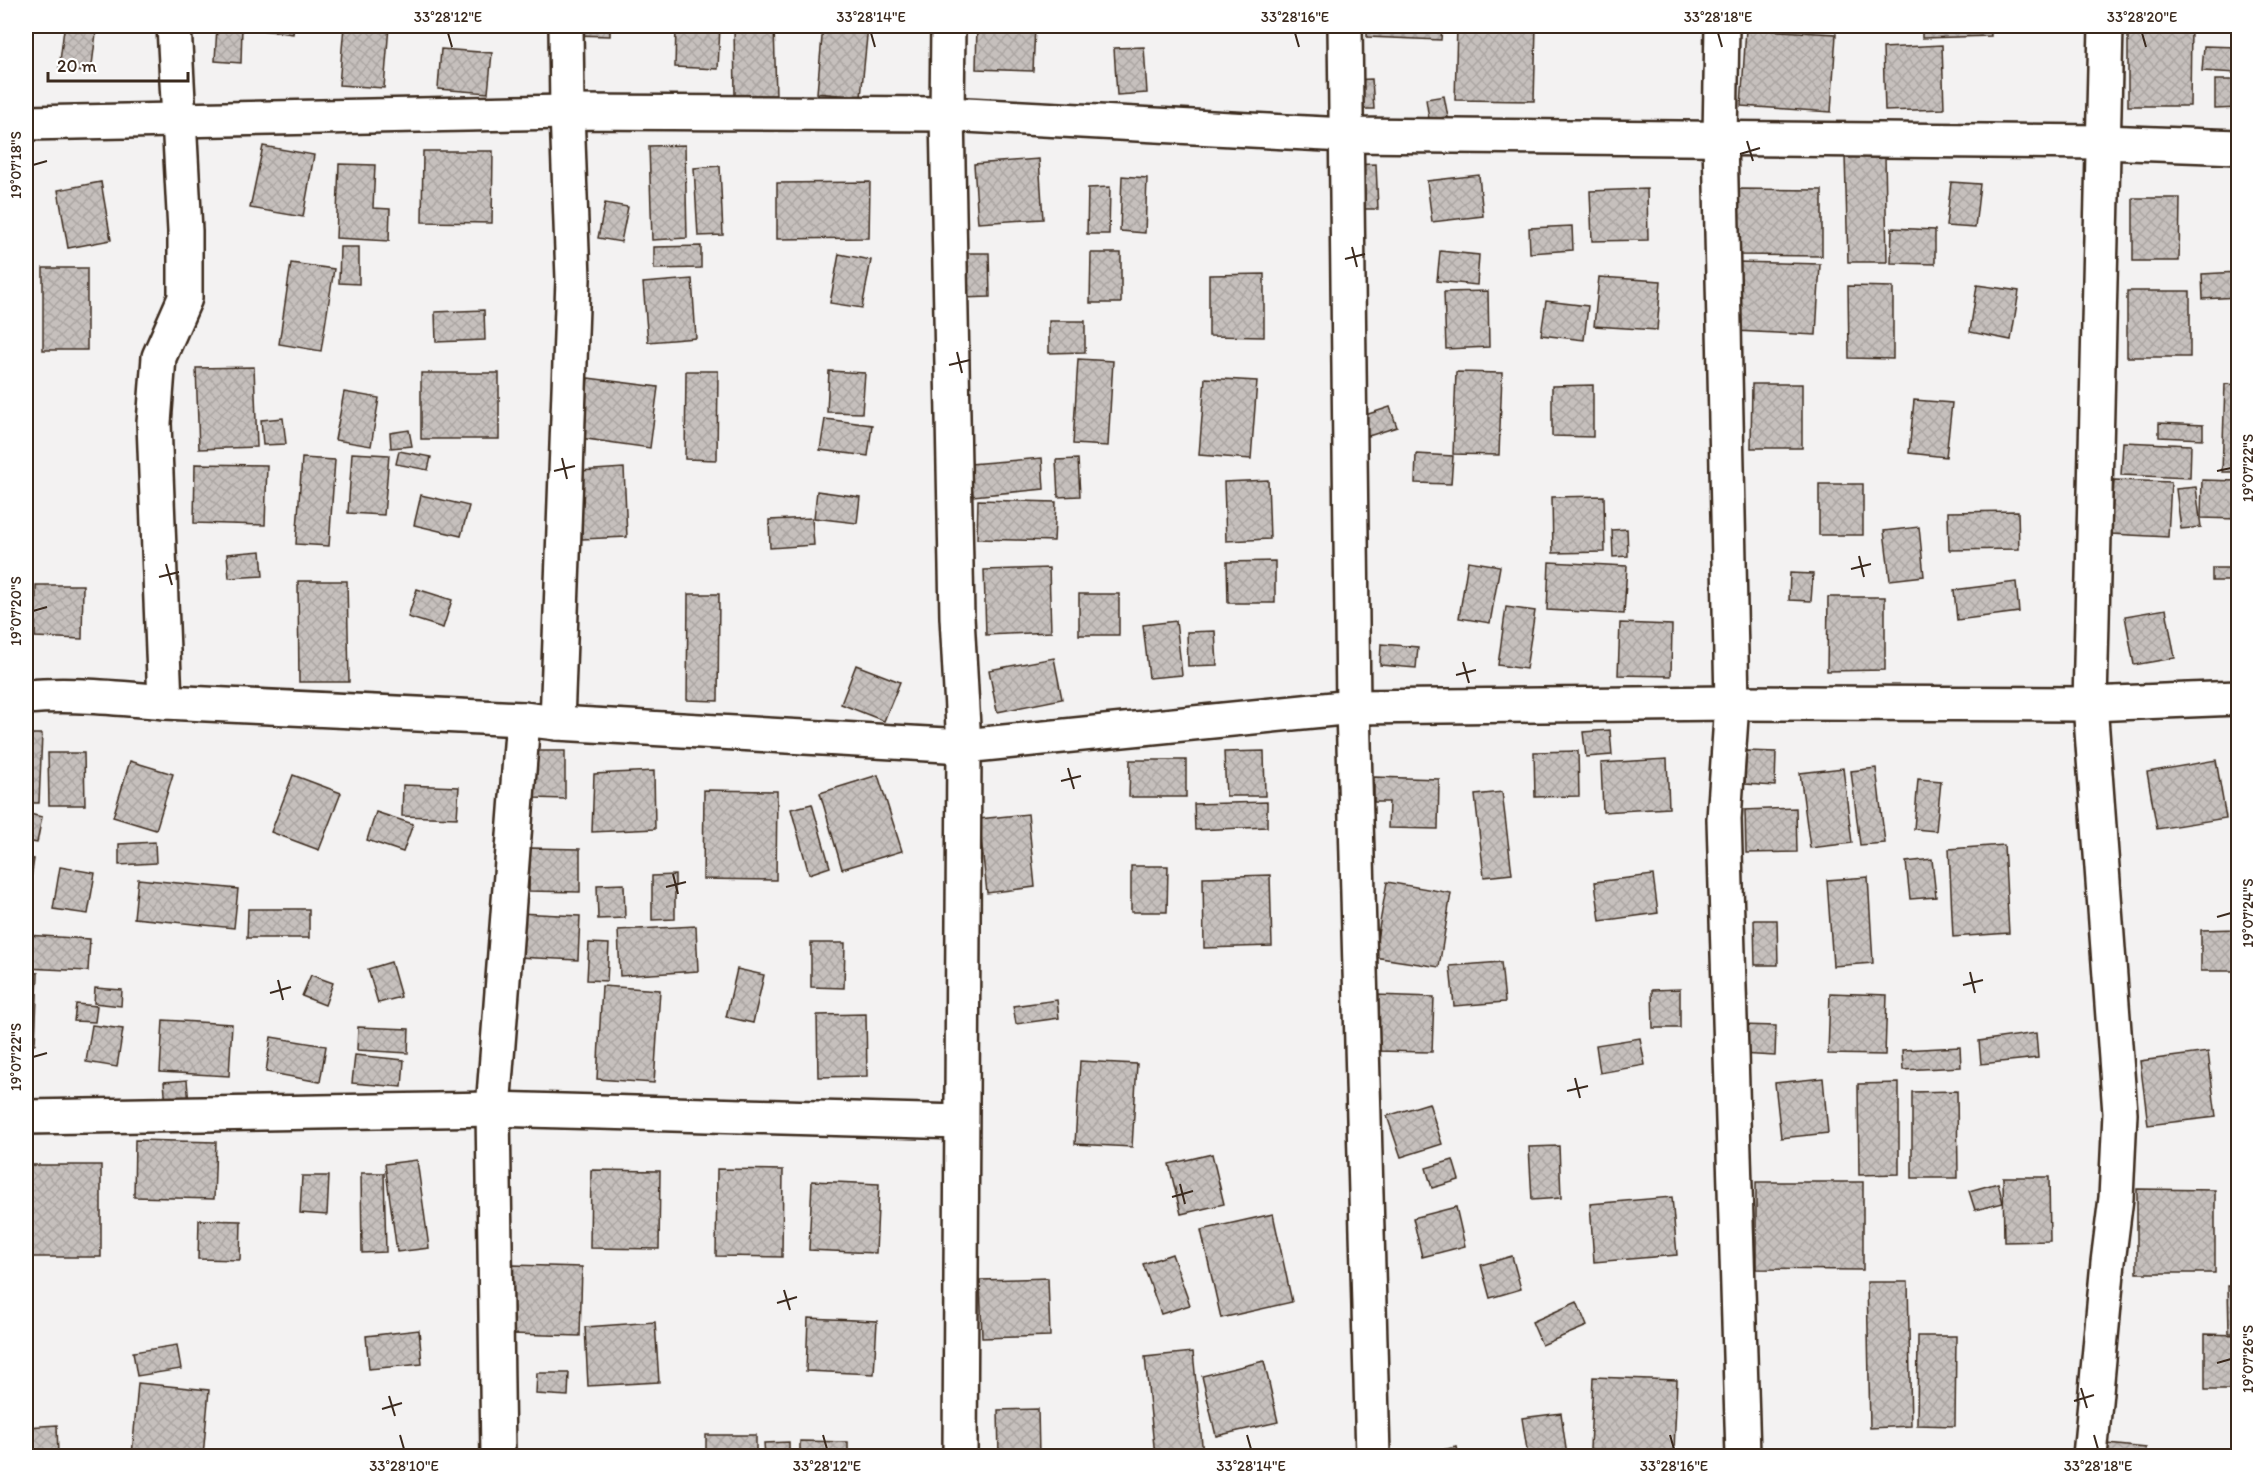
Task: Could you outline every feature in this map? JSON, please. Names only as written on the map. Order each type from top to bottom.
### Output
[{"type":"street","points":[[165,702],[154,423],[159,357],[185,298],[185,231],[174,26]]},
{"type":"street","points":[[557,723],[573,279],[566,26]]},
{"type":"street","points":[[948,26],[947,114],[957,617],[964,746],[960,1456]]},
{"type":"street","points":[[1345,26],[1353,707],[1373,1456]]},
{"type":"street","points":[[1722,26],[1720,137],[1732,703],[1724,819],[1743,1456]]},
{"type":"street","points":[[2090,1456],[2116,1198],[2120,1113],[2090,704],[2106,26]]},
{"type":"street","points":[[26,123],[179,122],[567,112],[947,114],[1345,135],[2102,142],[2238,147]]},
{"type":"street","points":[[26,698],[76,696],[523,719],[557,723],[964,746],[1353,707],[1732,703],[2090,704],[2238,698]]},
{"type":"street","points":[[498,1456],[493,1109],[523,719]]},
{"type":"street","points":[[26,1117],[493,1109],[962,1122]]},
{"type":"building","points":[[217,26],[242,26],[241,63],[215,61]]},
{"type":"building","points":[[261,26],[294,26],[293,34],[261,30]]},
{"type":"building","points":[[344,26],[389,26],[384,88],[339,85]]},
{"type":"building","points":[[573,26],[610,26],[610,36],[573,35]]},
{"type":"building","points":[[676,26],[720,26],[718,69],[675,67]]},
{"type":"building","points":[[734,26],[774,26],[776,96],[735,96]]},
{"type":"building","points":[[823,26],[868,26],[861,97],[817,93]]},
{"type":"building","points":[[977,26],[1035,26],[1033,71],[976,69]]},
{"type":"building","points":[[1367,26],[1442,26],[1441,40],[1367,37]]},
{"type":"building","points":[[1457,26],[1536,26],[1534,101],[1455,100]]},
{"type":"building","points":[[1922,26],[1990,26],[1991,36],[1922,38]]},
{"type":"building","points":[[2128,26],[2191,26],[2190,106],[2128,106]]},
{"type":"building","points":[[64,29],[96,33],[91,73],[59,69]]},
{"type":"building","points":[[1746,29],[1836,34],[1831,112],[1741,106]]},
{"type":"building","points":[[1942,45],[1944,109],[1885,111],[1883,48]]},
{"type":"building","points":[[2204,46],[2238,47],[2238,73],[2202,71]]},
{"type":"building","points":[[1144,47],[1147,93],[1117,95],[1114,48]]},
{"type":"building","points":[[441,49],[492,53],[488,93],[438,89]]},
{"type":"building","points":[[1372,79],[1374,109],[1351,109],[1350,80]]},
{"type":"building","points":[[2215,80],[2238,80],[2238,108],[2215,109]]},
{"type":"building","points":[[1444,96],[1448,117],[1429,119],[1426,99]]},
{"type":"building","points":[[685,145],[687,238],[652,240],[649,146]]},
{"type":"building","points":[[263,146],[314,155],[303,217],[250,208]]},
{"type":"building","points":[[423,151],[493,151],[492,223],[422,222]]},
{"type":"building","points":[[1885,155],[1887,262],[1848,262],[1845,156]]},
{"type":"building","points":[[1039,159],[1043,219],[978,223],[974,164]]},
{"type":"building","points":[[339,164],[375,165],[373,208],[390,209],[389,241],[336,238]]},
{"type":"building","points":[[1376,164],[1378,209],[1348,209],[1347,165]]},
{"type":"building","points":[[720,166],[723,235],[698,236],[694,168]]},
{"type":"building","points":[[1479,175],[1483,216],[1432,222],[1427,181]]},
{"type":"building","points":[[1122,176],[1147,178],[1145,233],[1120,231]]},
{"type":"building","points":[[101,182],[111,240],[68,248],[58,190]]},
{"type":"building","points":[[870,182],[869,238],[777,239],[777,183]]},
{"type":"building","points":[[1951,182],[1980,184],[1975,228],[1946,226]]},
{"type":"building","points":[[1110,187],[1109,234],[1087,234],[1088,188]]},
{"type":"building","points":[[1647,189],[1648,240],[1592,241],[1590,191]]},
{"type":"building","points":[[1736,189],[1822,190],[1822,256],[1735,255]]},
{"type":"building","points":[[2133,198],[2180,198],[2179,261],[2133,261]]},
{"type":"building","points":[[605,203],[628,207],[621,242],[598,238]]},
{"type":"building","points":[[1572,226],[1573,250],[1530,253],[1529,228]]},
{"type":"building","points":[[1892,228],[1935,230],[1935,264],[1891,263]]},
{"type":"building","points":[[701,246],[701,268],[654,269],[654,247]]},
{"type":"building","points":[[340,247],[359,247],[359,284],[339,283]]},
{"type":"building","points":[[1440,251],[1479,255],[1477,285],[1437,281]]},
{"type":"building","points":[[963,253],[989,253],[990,297],[962,298]]},
{"type":"building","points":[[1091,253],[1121,253],[1121,303],[1090,303]]},
{"type":"building","points":[[839,254],[871,260],[862,308],[830,303]]},
{"type":"building","points":[[1737,262],[1820,264],[1816,335],[1735,331]]},
{"type":"building","points":[[291,263],[334,269],[321,351],[279,344]]},
{"type":"building","points":[[43,268],[87,268],[87,350],[43,350]]},
{"type":"building","points":[[2238,272],[2238,297],[2203,299],[2202,274]]},
{"type":"building","points":[[1264,274],[1264,337],[1209,336],[1209,275]]},
{"type":"building","points":[[1599,277],[1661,281],[1657,330],[1594,326]]},
{"type":"building","points":[[692,279],[696,338],[648,342],[643,283]]},
{"type":"building","points":[[1977,285],[2019,291],[2011,340],[1970,332]]},
{"type":"building","points":[[1848,286],[1893,287],[1893,359],[1849,358]]},
{"type":"building","points":[[1488,291],[1489,347],[1446,349],[1444,292]]},
{"type":"building","points":[[2127,291],[2190,291],[2190,357],[2127,357]]},
{"type":"building","points":[[1546,301],[1588,306],[1584,340],[1541,335]]},
{"type":"building","points":[[484,310],[485,340],[436,342],[435,312]]},
{"type":"building","points":[[1049,321],[1085,321],[1085,352],[1049,353]]},
{"type":"building","points":[[1078,359],[1113,361],[1108,446],[1073,444]]},
{"type":"building","points":[[254,367],[257,447],[199,449],[196,368]]},
{"type":"building","points":[[686,371],[718,371],[717,460],[685,459]]},
{"type":"building","points":[[829,371],[865,373],[862,413],[827,412]]},
{"type":"building","points":[[1456,372],[1502,373],[1499,455],[1453,454]]},
{"type":"building","points":[[421,373],[499,373],[499,439],[421,439]]},
{"type":"building","points":[[588,378],[658,387],[650,448],[580,438]]},
{"type":"building","points":[[1205,378],[1257,381],[1251,459],[1199,455]]},
{"type":"building","points":[[1752,384],[1802,384],[1802,448],[1751,448]]},
{"type":"building","points":[[2225,384],[2238,385],[2238,472],[2222,472]]},
{"type":"building","points":[[1593,385],[1593,437],[1552,436],[1552,386]]},
{"type":"building","points":[[344,392],[379,398],[371,446],[335,440]]},
{"type":"building","points":[[1914,400],[1952,403],[1946,457],[1909,453]]},
{"type":"building","points":[[1390,407],[1397,427],[1356,440],[1350,420]]},
{"type":"building","points":[[283,418],[286,444],[263,445],[261,420]]},
{"type":"building","points":[[825,419],[872,425],[868,456],[820,450]]},
{"type":"building","points":[[2159,423],[2203,425],[2203,439],[2159,437]]},
{"type":"building","points":[[409,430],[412,446],[391,448],[390,433]]},
{"type":"building","points":[[2123,442],[2191,445],[2190,478],[2121,475]]},
{"type":"building","points":[[399,451],[431,457],[428,470],[396,464]]},
{"type":"building","points":[[352,453],[389,455],[384,515],[348,513]]},
{"type":"building","points":[[1416,454],[1453,456],[1451,484],[1415,483]]},
{"type":"building","points":[[302,458],[335,460],[329,546],[296,544]]},
{"type":"building","points":[[1042,458],[1044,489],[973,496],[970,464]]},
{"type":"building","points":[[1078,459],[1080,496],[1058,497],[1056,460]]},
{"type":"building","points":[[195,464],[267,465],[265,525],[194,523]]},
{"type":"building","points":[[624,468],[627,537],[582,539],[579,471]]},
{"type":"building","points":[[1268,480],[1270,539],[1226,541],[1224,482]]},
{"type":"building","points":[[2114,480],[2171,482],[2168,537],[2111,534]]},
{"type":"building","points":[[2202,480],[2238,481],[2238,519],[2201,518]]},
{"type":"building","points":[[1819,484],[1863,484],[1863,535],[1819,535]]},
{"type":"building","points":[[2196,487],[2201,527],[2181,529],[2176,489]]},
{"type":"building","points":[[817,491],[860,497],[857,523],[814,518]]},
{"type":"building","points":[[421,495],[469,506],[461,536],[414,525]]},
{"type":"building","points":[[1604,496],[1605,552],[1553,553],[1552,497]]},
{"type":"building","points":[[978,500],[1056,502],[1054,541],[977,539]]},
{"type":"building","points":[[2018,511],[2019,549],[1949,550],[1948,512]]},
{"type":"building","points":[[812,518],[814,545],[770,548],[769,520]]},
{"type":"building","points":[[1919,527],[1924,576],[1890,580],[1884,531]]},
{"type":"building","points":[[1627,529],[1628,556],[1613,557],[1612,530]]},
{"type":"building","points":[[261,551],[263,576],[229,578],[227,554]]},
{"type":"building","points":[[1275,561],[1275,603],[1228,603],[1227,562]]},
{"type":"building","points":[[1468,561],[1500,566],[1490,623],[1459,618]]},
{"type":"building","points":[[1549,562],[1627,566],[1624,614],[1547,610]]},
{"type":"building","points":[[1049,568],[1051,632],[986,635],[984,570]]},
{"type":"building","points":[[2212,568],[2238,568],[2238,581],[2212,581]]},
{"type":"building","points":[[1790,573],[1813,574],[1811,601],[1789,600]]},
{"type":"building","points":[[298,581],[347,581],[349,682],[299,682]]},
{"type":"building","points":[[2016,582],[2019,612],[1957,620],[1954,590]]},
{"type":"building","points":[[36,585],[83,585],[82,639],[35,637]]},
{"type":"building","points":[[417,589],[452,600],[443,628],[408,617]]},
{"type":"building","points":[[688,594],[719,594],[718,701],[687,700]]},
{"type":"building","points":[[1079,594],[1119,594],[1119,635],[1079,635]]},
{"type":"building","points":[[1828,597],[1885,597],[1885,670],[1827,671]]},
{"type":"building","points":[[1506,607],[1535,611],[1526,669],[1498,665]]},
{"type":"building","points":[[2166,609],[2175,658],[2134,665],[2125,616]]},
{"type":"building","points":[[1176,621],[1182,675],[1149,678],[1143,625]]},
{"type":"building","points":[[1620,623],[1672,625],[1671,676],[1618,675]]},
{"type":"building","points":[[1215,631],[1217,665],[1188,666],[1187,632]]},
{"type":"building","points":[[1381,644],[1418,647],[1416,668],[1380,665]]},
{"type":"building","points":[[1054,658],[1062,699],[997,712],[989,670]]},
{"type":"building","points":[[856,665],[900,682],[884,721],[841,704]]},
{"type":"building","points":[[1610,730],[1612,755],[1586,757],[1583,732]]},
{"type":"building","points":[[26,734],[42,734],[39,803],[26,803]]},
{"type":"building","points":[[534,751],[565,751],[565,799],[534,798]]},
{"type":"building","points":[[1264,751],[1265,796],[1226,796],[1224,752]]},
{"type":"building","points":[[1578,751],[1579,796],[1535,797],[1534,752]]},
{"type":"building","points":[[1746,751],[1776,752],[1775,786],[1745,784]]},
{"type":"building","points":[[48,753],[84,753],[85,805],[49,805]]},
{"type":"building","points":[[1667,759],[1669,808],[1603,812],[1601,763]]},
{"type":"building","points":[[1130,760],[1186,760],[1186,797],[1129,797]]},
{"type":"building","points":[[2216,760],[2226,818],[2157,829],[2147,772]]},
{"type":"building","points":[[130,761],[173,774],[156,830],[113,817]]},
{"type":"building","points":[[1843,768],[1852,843],[1810,848],[1800,773]]},
{"type":"building","points":[[1876,768],[1885,843],[1860,845],[1851,771]]},
{"type":"building","points":[[654,771],[655,829],[592,832],[594,774]]},
{"type":"building","points":[[293,775],[341,793],[319,850],[271,832]]},
{"type":"building","points":[[878,775],[902,851],[842,869],[820,793]]},
{"type":"building","points":[[1374,777],[1439,779],[1438,829],[1388,828],[1389,802],[1374,802]]},
{"type":"building","points":[[1918,779],[1941,781],[1936,831],[1914,829]]},
{"type":"building","points":[[403,785],[459,787],[457,818],[402,816]]},
{"type":"building","points":[[704,790],[777,791],[776,880],[703,879]]},
{"type":"building","points":[[1502,792],[1512,874],[1484,877],[1475,795]]},
{"type":"building","points":[[1267,802],[1267,827],[1195,830],[1194,804]]},
{"type":"building","points":[[812,804],[830,867],[809,874],[791,809]]},
{"type":"building","points":[[1796,808],[1797,852],[1746,853],[1745,810]]},
{"type":"building","points":[[376,812],[413,824],[403,852],[367,840]]},
{"type":"building","points":[[26,813],[42,817],[37,843],[26,841]]},
{"type":"building","points":[[1028,814],[1035,887],[987,893],[979,819]]},
{"type":"building","points":[[155,842],[156,863],[119,865],[119,844]]},
{"type":"building","points":[[2004,845],[2009,933],[1953,937],[1949,849]]},
{"type":"building","points":[[530,848],[580,849],[580,892],[529,891]]},
{"type":"building","points":[[26,858],[34,859],[29,891],[26,890]]},
{"type":"building","points":[[1932,859],[1936,897],[1910,899],[1906,862]]},
{"type":"building","points":[[1131,866],[1168,866],[1167,912],[1131,912]]},
{"type":"building","points":[[60,867],[95,873],[88,914],[53,909]]},
{"type":"building","points":[[675,875],[675,919],[652,920],[652,876]]},
{"type":"building","points":[[1270,875],[1272,946],[1204,948],[1203,877]]},
{"type":"building","points":[[1653,875],[1658,913],[1600,921],[1595,882]]},
{"type":"building","points":[[1868,877],[1873,963],[1833,966],[1827,880]]},
{"type":"building","points":[[138,879],[238,889],[234,928],[134,918]]},
{"type":"building","points":[[1387,882],[1451,893],[1439,967],[1374,957]]},
{"type":"building","points":[[624,884],[625,918],[598,919],[597,885]]},
{"type":"building","points":[[248,909],[309,909],[309,938],[247,938]]},
{"type":"building","points":[[518,913],[580,916],[578,960],[516,957]]},
{"type":"building","points":[[1754,920],[1777,920],[1778,965],[1755,965]]},
{"type":"building","points":[[696,926],[698,971],[620,976],[618,930]]},
{"type":"building","points":[[2238,929],[2238,971],[2201,971],[2201,930]]},
{"type":"building","points":[[26,935],[90,939],[88,971],[26,968]]},
{"type":"building","points":[[589,943],[609,944],[607,981],[587,980]]},
{"type":"building","points":[[811,943],[845,943],[844,988],[811,987]]},
{"type":"building","points":[[391,962],[401,997],[378,1003],[368,969]]},
{"type":"building","points":[[1501,962],[1505,1002],[1454,1006],[1450,966]]},
{"type":"building","points":[[737,969],[764,975],[753,1023],[726,1017]]},
{"type":"building","points":[[26,972],[38,973],[35,1044],[26,1044]]},
{"type":"building","points":[[311,975],[333,983],[325,1005],[302,996]]},
{"type":"building","points":[[602,986],[660,990],[654,1083],[597,1079]]},
{"type":"building","points":[[95,988],[122,990],[121,1006],[94,1003]]},
{"type":"building","points":[[1680,989],[1680,1028],[1653,1028],[1652,990]]},
{"type":"building","points":[[1830,993],[1887,995],[1885,1055],[1828,1054]]},
{"type":"building","points":[[1375,995],[1434,997],[1432,1052],[1373,1051]]},
{"type":"building","points":[[1057,1000],[1059,1018],[1016,1024],[1013,1006]]},
{"type":"building","points":[[76,1004],[97,1006],[95,1022],[74,1021]]},
{"type":"building","points":[[866,1014],[867,1076],[818,1077],[817,1015]]},
{"type":"building","points":[[163,1020],[232,1024],[229,1076],[160,1072]]},
{"type":"building","points":[[92,1025],[123,1029],[117,1067],[86,1062]]},
{"type":"building","points":[[1740,1025],[1776,1026],[1775,1056],[1739,1054]]},
{"type":"building","points":[[358,1027],[409,1029],[408,1053],[357,1050]]},
{"type":"building","points":[[2036,1033],[2038,1058],[1981,1064],[1979,1041]]},
{"type":"building","points":[[271,1037],[326,1046],[320,1082],[266,1072]]},
{"type":"building","points":[[1640,1038],[1645,1065],[1600,1073],[1596,1045]]},
{"type":"building","points":[[1960,1047],[1961,1067],[1903,1070],[1902,1050]]},
{"type":"building","points":[[2208,1052],[2216,1117],[2148,1125],[2140,1061]]},
{"type":"building","points":[[355,1055],[404,1060],[402,1087],[352,1083]]},
{"type":"building","points":[[1080,1061],[1137,1064],[1132,1147],[1075,1144]]},
{"type":"building","points":[[1823,1078],[1828,1133],[1781,1138],[1775,1083]]},
{"type":"building","points":[[187,1080],[189,1105],[166,1106],[164,1082]]},
{"type":"building","points":[[1899,1083],[1899,1174],[1859,1175],[1858,1084]]},
{"type":"building","points":[[1957,1091],[1958,1178],[1912,1178],[1912,1092]]},
{"type":"building","points":[[1429,1103],[1442,1144],[1401,1157],[1387,1116]]},
{"type":"building","points":[[135,1140],[216,1142],[214,1199],[134,1197]]},
{"type":"building","points":[[1559,1146],[1561,1198],[1532,1200],[1529,1147]]},
{"type":"building","points":[[1212,1154],[1224,1204],[1181,1214],[1169,1164]]},
{"type":"building","points":[[417,1160],[429,1248],[397,1252],[385,1164]]},
{"type":"building","points":[[1453,1160],[1459,1180],[1432,1188],[1426,1168]]},
{"type":"building","points":[[26,1165],[101,1165],[101,1257],[26,1257]]},
{"type":"building","points":[[717,1169],[783,1170],[782,1257],[716,1256]]},
{"type":"building","points":[[591,1170],[660,1171],[659,1249],[590,1248]]},
{"type":"building","points":[[361,1173],[384,1173],[386,1252],[362,1253]]},
{"type":"building","points":[[302,1176],[329,1176],[327,1215],[300,1213]]},
{"type":"building","points":[[2003,1177],[2049,1177],[2050,1241],[2004,1242]]},
{"type":"building","points":[[812,1181],[879,1184],[876,1253],[809,1250]]},
{"type":"building","points":[[1756,1182],[1863,1182],[1863,1270],[1756,1269]]},
{"type":"building","points":[[1998,1183],[2003,1203],[1975,1210],[1969,1191]]},
{"type":"building","points":[[2137,1189],[2215,1190],[2215,1273],[2137,1273]]},
{"type":"building","points":[[1672,1197],[1677,1255],[1594,1262],[1590,1204]]},
{"type":"building","points":[[1456,1207],[1465,1246],[1422,1257],[1413,1218]]},
{"type":"building","points":[[1273,1214],[1292,1302],[1221,1318],[1201,1230]]},
{"type":"building","points":[[199,1220],[241,1221],[240,1260],[198,1259]]},
{"type":"building","points":[[1172,1254],[1190,1305],[1161,1314],[1143,1264]]},
{"type":"building","points":[[1512,1256],[1521,1289],[1490,1298],[1481,1265]]},
{"type":"building","points":[[512,1265],[582,1267],[580,1336],[511,1334]]},
{"type":"building","points":[[1048,1278],[1050,1336],[982,1338],[980,1280]]},
{"type":"building","points":[[1867,1282],[1908,1282],[1911,1426],[1870,1428]]},
{"type":"building","points":[[2228,1286],[2238,1286],[2238,1333],[2229,1333]]},
{"type":"building","points":[[1577,1302],[1587,1326],[1542,1345],[1532,1322]]},
{"type":"building","points":[[808,1318],[877,1321],[874,1374],[806,1371]]},
{"type":"building","points":[[655,1322],[659,1382],[588,1386],[585,1327]]},
{"type":"building","points":[[419,1330],[422,1364],[369,1369],[366,1336]]},
{"type":"building","points":[[2205,1334],[2238,1335],[2238,1390],[2205,1390]]},
{"type":"building","points":[[1918,1336],[1956,1336],[1955,1426],[1917,1425]]},
{"type":"building","points":[[177,1345],[181,1369],[137,1376],[133,1352]]},
{"type":"building","points":[[1193,1352],[1203,1455],[1155,1456],[1145,1357]]},
{"type":"building","points":[[1264,1361],[1278,1422],[1216,1436],[1202,1376]]},
{"type":"building","points":[[537,1373],[569,1373],[568,1396],[536,1394]]},
{"type":"building","points":[[1593,1377],[1677,1380],[1674,1451],[1590,1449]]},
{"type":"building","points":[[138,1383],[209,1390],[203,1456],[132,1456]]},
{"type":"building","points":[[1038,1409],[1039,1456],[999,1456],[998,1410]]},
{"type":"building","points":[[1561,1413],[1567,1456],[1528,1456],[1522,1418]]},
{"type":"building","points":[[57,1425],[58,1456],[26,1456],[26,1427]]},
{"type":"building","points":[[706,1435],[756,1435],[756,1456],[706,1456]]},
{"type":"building","points":[[800,1441],[848,1442],[848,1456],[800,1456]]},
{"type":"building","points":[[789,1442],[789,1456],[765,1456],[764,1443]]},
{"type":"building","points":[[2098,1443],[2146,1448],[2145,1456],[2096,1456]]},
{"type":"building","points":[[1457,1447],[1459,1456],[1427,1456],[1427,1453]]}]
